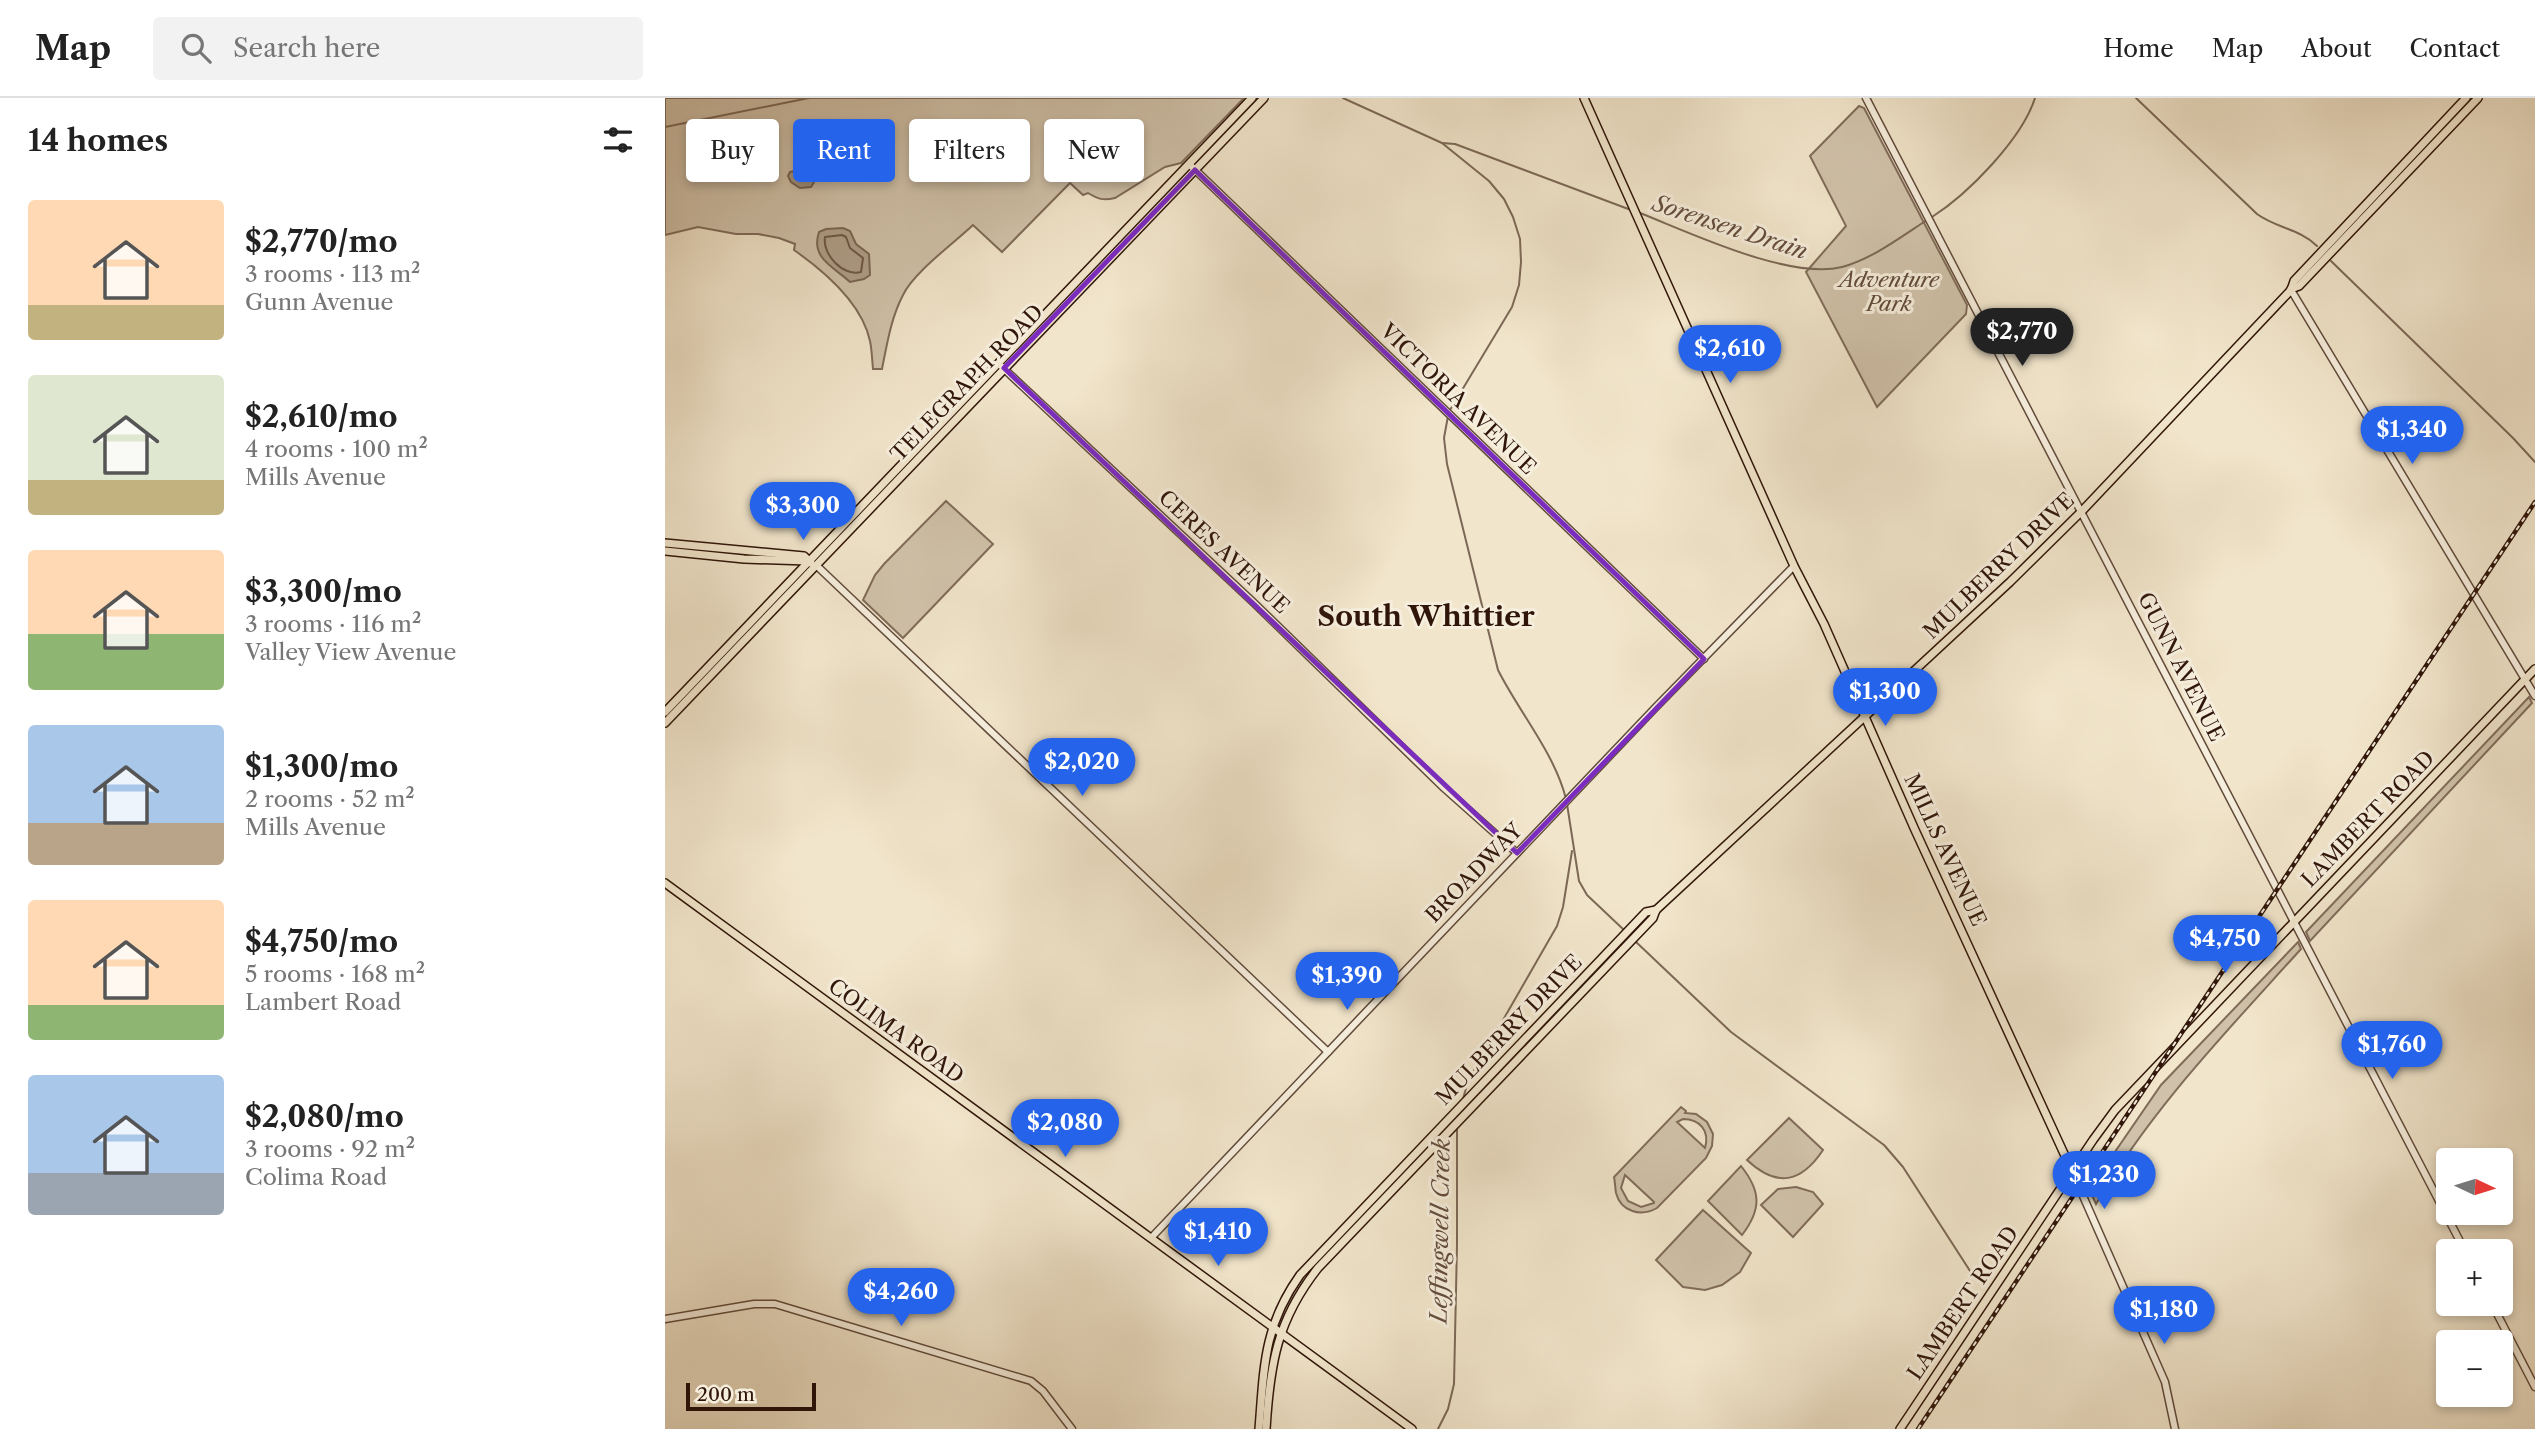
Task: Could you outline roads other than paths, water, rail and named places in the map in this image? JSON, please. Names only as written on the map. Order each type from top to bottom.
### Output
[{"type":"main road","name":"TELEGRAPH ROAD","points":[[1192,167],[1252,98]]},
{"type":"main road","name":"TELEGRAPH ROAD","points":[[665,712],[1192,167],[1264,98]]},
{"type":"main road","name":"MILLS AVENUE","points":[[1584,98],[1794,566],[1824,624],[2072,1171]]},
{"type":"main road","name":"MULBERRY DRIVE","points":[[2291,290],[2294,281],[2466,98]]},
{"type":"main road","name":"MULBERRY DRIVE","points":[[1259,1429],[1266,1353],[1273,1325],[1290,1290],[1306,1268],[1441,1132],[1473,1105],[1634,939],[1653,918],[1656,910],[2010,582],[2082,511],[2478,98]]},
{"type":"main road","name":"TELEGRAPH ROAD","points":[[665,723],[817,566],[1001,366]]},
{"type":"main road","points":[[665,543],[804,556],[817,566]]},
{"type":"main road","points":[[665,551],[809,561]]},
{"type":"main road","points":[[767,560],[770,564],[786,565],[790,568],[790,577],[785,585]]},
{"type":"main road","name":"LAMBERT ROAD","points":[[1900,1429],[2115,1110],[2535,669]]},
{"type":"main road","name":"COLIMA ROAD","points":[[665,883],[1412,1429]]},
{"type":"main road","name":"MULBERRY DRIVE","points":[[1266,1429],[1271,1379],[1280,1331],[1303,1287],[1441,1132],[1467,1098],[1646,912],[1656,910]]},
{"type":"main road","points":[[1516,1061],[1516,1052],[1528,1041],[1536,1026]]},
{"type":"street","name":"GUNN AVENUE","points":[[1866,98],[2459,1239]]},
{"type":"street","name":"VICTORIA AVENUE","points":[[1192,167],[1704,659]]},
{"type":"street","points":[[2291,290],[2535,696]]},
{"type":"street","name":"CERES AVENUE","points":[[1001,366],[1262,610],[1444,788],[1517,853]]},
{"type":"street","points":[[817,566],[1328,1052]]},
{"type":"street","name":"BROADWAY","points":[[1152,1237],[1794,566]]},
{"type":"street","name":"MILLS AVENUE","points":[[2072,1171],[2165,1382],[2175,1429]]},
{"type":"street","points":[[665,1319],[754,1304],[775,1304],[1031,1381],[1043,1391],[1072,1429]]},
{"type":"street","points":[[2498,1316],[2535,1387]]},
{"type":"water","points":[[793,171],[793,182],[814,182],[811,187],[800,188],[791,182],[788,176]]},
{"type":"water","points":[[843,228],[850,231],[856,244],[869,254],[870,275],[864,279],[850,282],[825,261],[818,249],[819,232]]},
{"type":"waterway","points":[[665,127],[809,98]]},
{"type":"waterway","points":[[1343,98],[1442,143],[1489,181],[1504,199],[1513,217],[1520,239],[1521,262],[1519,285],[1512,307],[1450,410]]},
{"type":"waterway","name":"Sorensen Drain","points":[[1932,217],[1977,180],[2006,148],[2035,98]]},
{"type":"waterway","points":[[2136,98],[2257,214],[2303,236],[2317,246]]},
{"type":"waterway","name":"Sorensen Drain","points":[[1442,143],[1455,144],[1631,210]]},
{"type":"waterway","name":"Sorensen Drain","points":[[1640,213],[1768,261],[1820,269],[1842,267],[1864,259],[1927,220]]},
{"type":"waterway","points":[[2331,261],[2535,462]]},
{"type":"waterway","points":[[1448,416],[1444,438],[1447,464],[1498,670],[1554,766],[1566,799]]},
{"type":"waterway","points":[[1567,804],[1579,881],[1587,895],[1624,930]]},
{"type":"waterway","name":"Leffingwell Creek","points":[[1463,1099],[1468,1081],[1557,926],[1563,907],[1572,851]]},
{"type":"waterway","points":[[1635,941],[1731,1032],[1884,1145],[1903,1167],[1972,1274]]},
{"type":"waterway","name":"Leffingwell Creek","points":[[1438,1429],[1448,1409],[1454,1384],[1457,1129]]},
{"type":"railway","points":[[1918,1429],[2535,502]]},
{"type":"district","name":"South Whittier","points":[[1426,616]]},
{"type":"park label","name":"Adventure Park","points":[[1889,292]]}]
